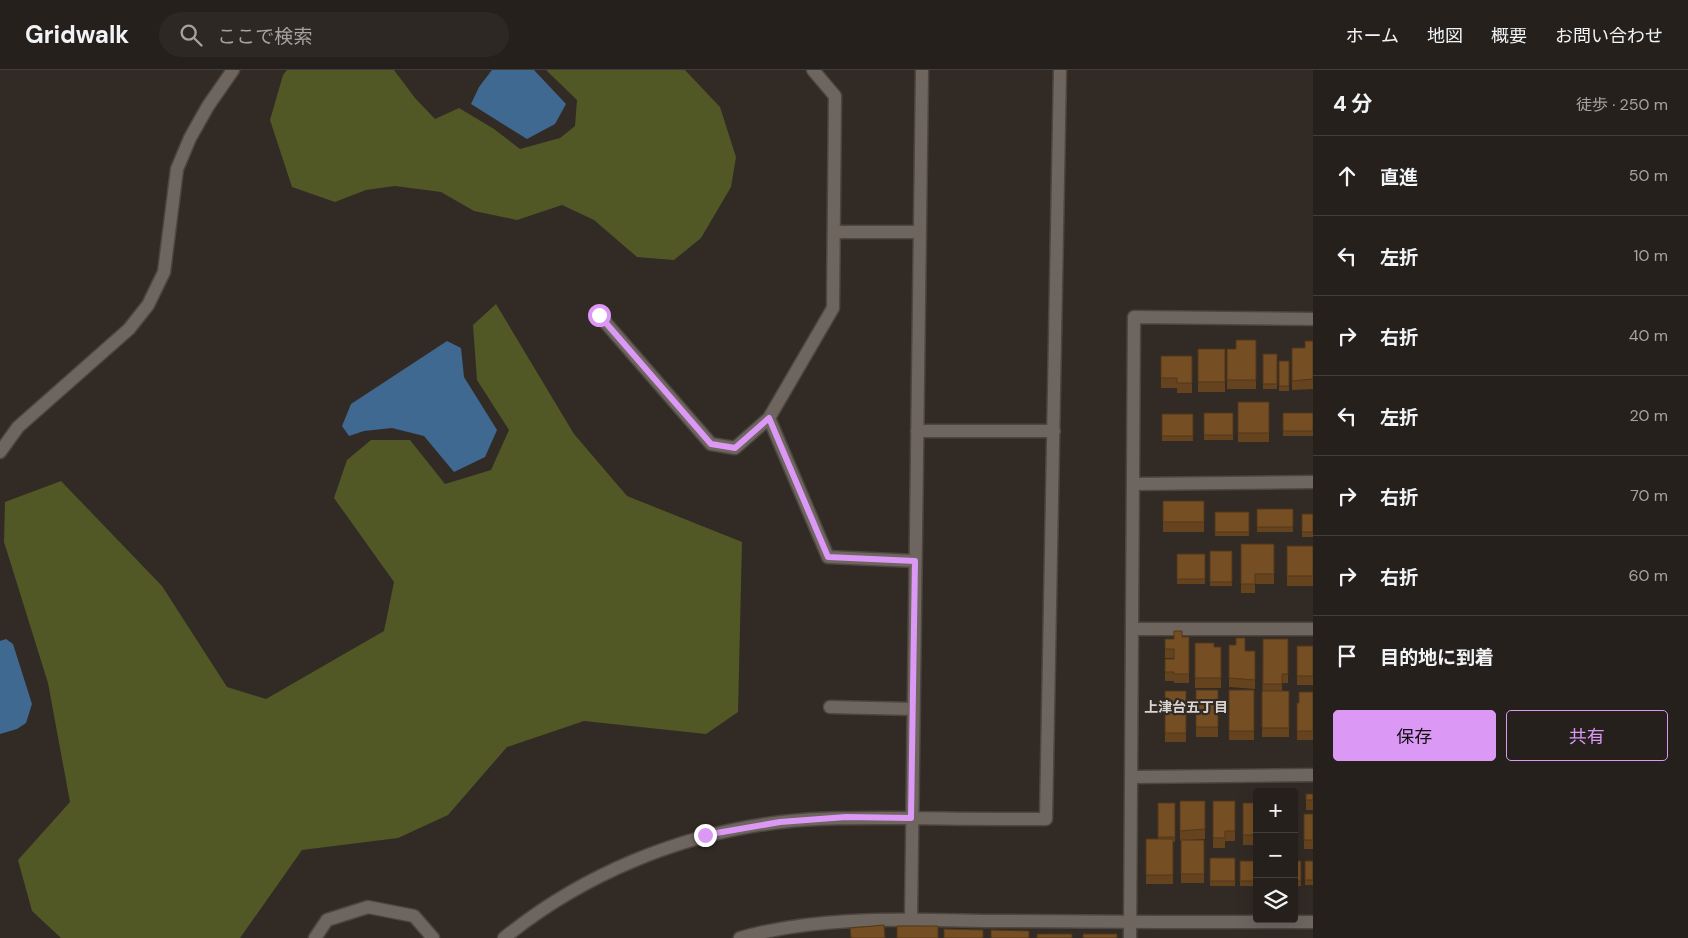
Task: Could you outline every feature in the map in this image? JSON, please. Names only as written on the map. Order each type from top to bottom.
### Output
[{"type":"street","points":[[0,452],[18,427],[129,329],[148,305],[164,272],[178,169],[190,138],[208,106],[233,70]]},
{"type":"street","points":[[599,315],[711,444],[735,448],[769,418],[832,308],[835,96],[813,70]]},
{"type":"street","points":[[910,920],[922,70]]},
{"type":"street","points":[[504,938],[523,923],[575,889],[635,860],[705,835],[780,822],[846,817],[1046,819],[1060,70]]},
{"type":"street","points":[[834,232],[920,232]]},
{"type":"street","points":[[1130,938],[1134,317],[1313,319]]},
{"type":"street","points":[[769,418],[828,557],[915,561]]},
{"type":"street","points":[[917,431],[1054,431]]},
{"type":"street","points":[[1134,484],[1313,482]]},
{"type":"street","points":[[1133,629],[1313,629]]},
{"type":"street","points":[[830,707],[913,710]]},
{"type":"street","points":[[1132,778],[1313,775]]},
{"type":"street","points":[[315,938],[327,920],[368,907],[414,916],[433,938]]},
{"type":"street","points":[[740,938],[768,930],[818,923],[910,920],[1313,922]]},
{"type":"green space","points":[[287,70],[394,70],[415,98],[435,119],[459,108],[494,129],[520,149],[560,138],[575,126],[577,100],[546,70],[685,70],[720,107],[736,157],[731,187],[701,238],[674,260],[637,257],[594,220],[562,205],[517,220],[474,211],[441,192],[395,186],[366,190],[335,202],[292,187],[270,120],[283,75]]},
{"type":"green space","points":[[496,304],[574,434],[627,496],[742,542],[738,712],[706,734],[584,721],[507,747],[448,815],[398,838],[302,850],[240,938],[61,938],[32,911],[18,860],[70,802],[48,683],[4,542],[5,502],[61,481],[162,586],[227,687],[266,699],[384,631],[394,582],[334,498],[347,460],[371,440],[410,440],[445,484],[491,470],[509,430],[477,380],[473,325]]},
{"type":"water","points":[[492,70],[534,70],[566,104],[555,124],[527,139],[471,104],[479,87]]},
{"type":"water","points":[[447,341],[461,348],[464,377],[497,430],[485,457],[454,472],[424,436],[392,428],[364,431],[349,436],[342,426],[351,404]]},
{"type":"water","points":[[6,639],[13,644],[32,704],[26,723],[17,729],[0,734],[0,641]]},
{"type":"building","points":[[1236,340],[1256,340],[1256,380],[1227,380],[1227,349],[1236,349]]},
{"type":"building","points":[[1305,341],[1313,341],[1313,379],[1292,381],[1292,348],[1305,348]]},
{"type":"building","points":[[1198,349],[1225,349],[1225,382],[1198,382]]},
{"type":"building","points":[[1263,354],[1277,354],[1277,384],[1263,384]]},
{"type":"building","points":[[1161,356],[1192,356],[1192,383],[1177,383],[1177,378],[1161,378]]},
{"type":"building","points":[[1279,361],[1289,361],[1289,386],[1279,386]]},
{"type":"building","points":[[1238,402],[1269,402],[1269,433],[1238,433]]},
{"type":"building","points":[[1204,413],[1233,413],[1233,435],[1204,435]]},
{"type":"building","points":[[1283,413],[1313,413],[1313,431],[1283,431]]},
{"type":"building","points":[[1162,414],[1193,414],[1193,436],[1162,436]]},
{"type":"building","points":[[1163,501],[1204,501],[1204,522],[1163,522]]},
{"type":"building","points":[[1257,509],[1293,509],[1293,527],[1257,527]]},
{"type":"building","points":[[1215,512],[1249,512],[1249,532],[1215,532]]},
{"type":"building","points":[[1302,514],[1313,514],[1313,532],[1302,532]]},
{"type":"building","points":[[1241,544],[1274,544],[1274,574],[1255,574],[1255,584],[1241,584]]},
{"type":"building","points":[[1287,546],[1313,546],[1313,576],[1287,576]]},
{"type":"building","points":[[1210,551],[1232,551],[1232,582],[1210,582]]},
{"type":"building","points":[[1177,554],[1205,554],[1205,579],[1177,579]]},
{"type":"building","points":[[1174,631],[1182,631],[1182,637],[1189,637],[1189,674],[1165,672],[1165,659],[1174,659],[1174,649],[1165,649],[1165,639],[1174,639]]},
{"type":"building","points":[[1236,638],[1245,638],[1245,651],[1255,651],[1255,680],[1229,678],[1229,645],[1236,645]]},
{"type":"building","points":[[1263,639],[1288,639],[1288,674],[1282,674],[1282,684],[1263,684]]},
{"type":"building","points":[[1195,643],[1214,643],[1214,647],[1221,647],[1221,678],[1195,678]]},
{"type":"building","points":[[1297,646],[1313,646],[1313,676],[1297,676]]},
{"type":"building","points":[[1196,690],[1218,690],[1218,727],[1196,727]]},
{"type":"building","points":[[1229,690],[1254,690],[1254,731],[1229,731]]},
{"type":"building","points":[[1165,691],[1186,691],[1186,733],[1165,733]]},
{"type":"building","points":[[1262,691],[1289,691],[1289,728],[1262,728]]},
{"type":"building","points":[[1299,692],[1313,692],[1313,731],[1297,731]]},
{"type":"building","points":[[1306,794],[1313,794],[1313,800],[1306,800]]},
{"type":"building","points":[[1180,801],[1205,801],[1205,829],[1180,831]]},
{"type":"building","points":[[1213,801],[1235,801],[1235,831],[1225,831],[1225,838],[1213,838]]},
{"type":"building","points":[[1158,803],[1175,803],[1175,837],[1158,837]]},
{"type":"building","points":[[1243,803],[1253,803],[1253,835],[1243,835]]},
{"type":"building","points":[[1304,814],[1313,814],[1313,840],[1304,840]]},
{"type":"building","points":[[1146,839],[1173,839],[1173,875],[1146,875]]},
{"type":"building","points":[[1181,840],[1204,840],[1204,874],[1181,874]]},
{"type":"building","points":[[1210,858],[1235,858],[1235,881],[1210,881]]},
{"type":"building","points":[[1240,861],[1253,861],[1253,881],[1240,881]]},
{"type":"building","points":[[1298,861],[1301,861],[1301,881],[1298,881]]},
{"type":"building","points":[[1305,861],[1313,861],[1313,880],[1305,880]]},
{"type":"building","points":[[884,925],[885,938],[851,938],[850,928]]},
{"type":"building","points":[[897,926],[938,926],[938,938],[897,938]]},
{"type":"building","points":[[944,929],[983,930],[983,938],[944,938]]},
{"type":"building","points":[[991,930],[1029,931],[1029,938],[991,938]]},
{"type":"building","points":[[1037,934],[1072,934],[1072,938],[1037,938]]},
{"type":"building","points":[[1083,934],[1117,934],[1117,938],[1083,938]]},
{"type":"district","name":"上津台五丁目","points":[[1186,707]]},
{"type":"route","points":[[599,315],[711,444],[735,448],[769,418],[828,557],[915,561],[911,818],[846,817],[780,822],[705,835]]}]
